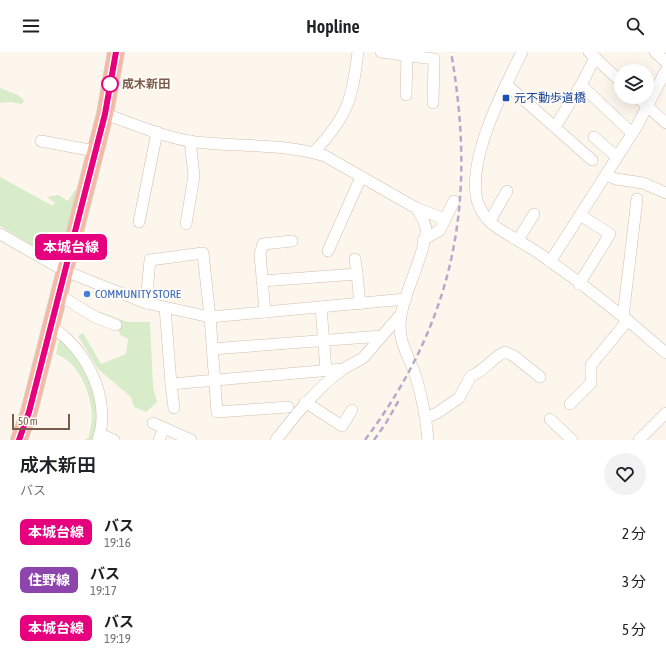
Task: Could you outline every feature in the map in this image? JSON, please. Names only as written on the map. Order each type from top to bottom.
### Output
[{"type":"highway","points":[[19,440],[29,412],[105,114],[116,52]]},
{"type":"street","points":[[314,152],[334,131],[344,115],[354,87],[358,52]]},
{"type":"street","points":[[381,52],[434,58],[433,103]]},
{"type":"street","points":[[522,52],[487,128],[481,148],[476,191],[479,205],[490,221],[580,284],[666,353]]},
{"type":"street","points":[[655,52],[666,62]]},
{"type":"street","points":[[406,95],[407,55]]},
{"type":"street","points":[[555,127],[581,85],[592,55],[614,75]]},
{"type":"street","points":[[550,262],[632,134],[648,107],[666,70]]},
{"type":"street","points":[[506,84],[592,160]]},
{"type":"street","points":[[581,85],[632,134]]},
{"type":"street","points":[[645,104],[666,123]]},
{"type":"street","points":[[105,114],[157,132],[190,141],[314,152],[325,156],[416,208],[445,219]]},
{"type":"street","points":[[139,222],[157,132]]},
{"type":"street","points":[[594,137],[617,157]]},
{"type":"street","points":[[41,141],[95,151]]},
{"type":"street","points":[[186,224],[194,176],[190,141]]},
{"type":"street","points":[[606,175],[616,179],[643,183],[666,193]]},
{"type":"street","points":[[328,251],[361,177]]},
{"type":"street","points":[[490,221],[508,190]]},
{"type":"street","points":[[570,404],[591,383],[591,365],[625,319],[637,199]]},
{"type":"street","points":[[424,240],[440,230],[454,201]]},
{"type":"street","points":[[416,208],[423,218],[426,232],[401,314],[400,329],[401,344],[414,373],[426,418],[428,440]]},
{"type":"street","points":[[518,240],[534,214]]},
{"type":"street","points":[[580,215],[610,234],[580,284]]},
{"type":"street","points":[[0,234],[65,271],[146,303],[210,317],[406,300]]},
{"type":"street","points":[[265,312],[260,254],[263,244],[292,241]]},
{"type":"street","points":[[146,303],[150,260],[203,253],[210,317],[217,412],[288,407]]},
{"type":"street","points":[[356,259],[360,304]]},
{"type":"street","points":[[262,281],[357,274]]},
{"type":"street","points":[[59,295],[95,317],[116,325]]},
{"type":"street","points":[[165,307],[174,408]]},
{"type":"street","points":[[321,307],[326,370]]},
{"type":"street","points":[[276,440],[305,402],[323,384],[343,369],[363,358],[401,314]]},
{"type":"street","points":[[51,327],[60,332],[71,342],[88,367],[98,390],[102,412],[98,437],[114,440]]},
{"type":"street","points":[[212,349],[382,336]]},
{"type":"street","points":[[426,418],[437,413],[459,398],[471,376],[478,374],[495,357],[505,352],[514,356],[540,377]]},
{"type":"street","points":[[171,384],[343,369]]},
{"type":"street","points":[[305,402],[342,426],[352,410]]},
{"type":"street","points":[[639,440],[666,413]]},
{"type":"street","points":[[550,419],[572,440]]},
{"type":"street","points":[[153,423],[191,440]]},
{"type":"street","points":[[159,440],[164,428]]},
{"type":"green space","points":[[0,88],[18,95],[24,100],[22,104],[10,102],[0,103]]},
{"type":"green space","points":[[0,177],[53,206],[55,203],[47,197],[58,195],[68,201],[75,190],[77,192],[60,252],[57,256],[51,257],[0,226]]},
{"type":"green space","points":[[101,312],[127,322],[150,322],[153,387],[157,402],[146,412],[134,407],[131,397],[98,369],[78,336],[83,333],[101,364],[126,354],[128,339],[120,335],[118,324],[97,314]]},
{"type":"green space","points":[[59,340],[67,344],[84,369],[94,391],[98,404],[95,440],[85,440],[89,437],[92,420],[89,397],[77,371],[64,358],[56,354]]},
{"type":"railway","points":[[365,440],[396,394],[420,349],[439,303],[452,256],[459,208],[461,158],[459,106],[451,52]]},
{"type":"railway","points":[[374,440],[399,400]]},
{"type":"bus line","name":"本城台線","points":[[19,440],[29,412],[105,114],[116,52]]},
{"type":"place","name":"成木新田","points":[[110,84]]},
{"type":"place","name":"元不動歩道橋","points":[[506,98]]},
{"type":"place","name":"COMMUNITY STORE","points":[[87,294]]}]
